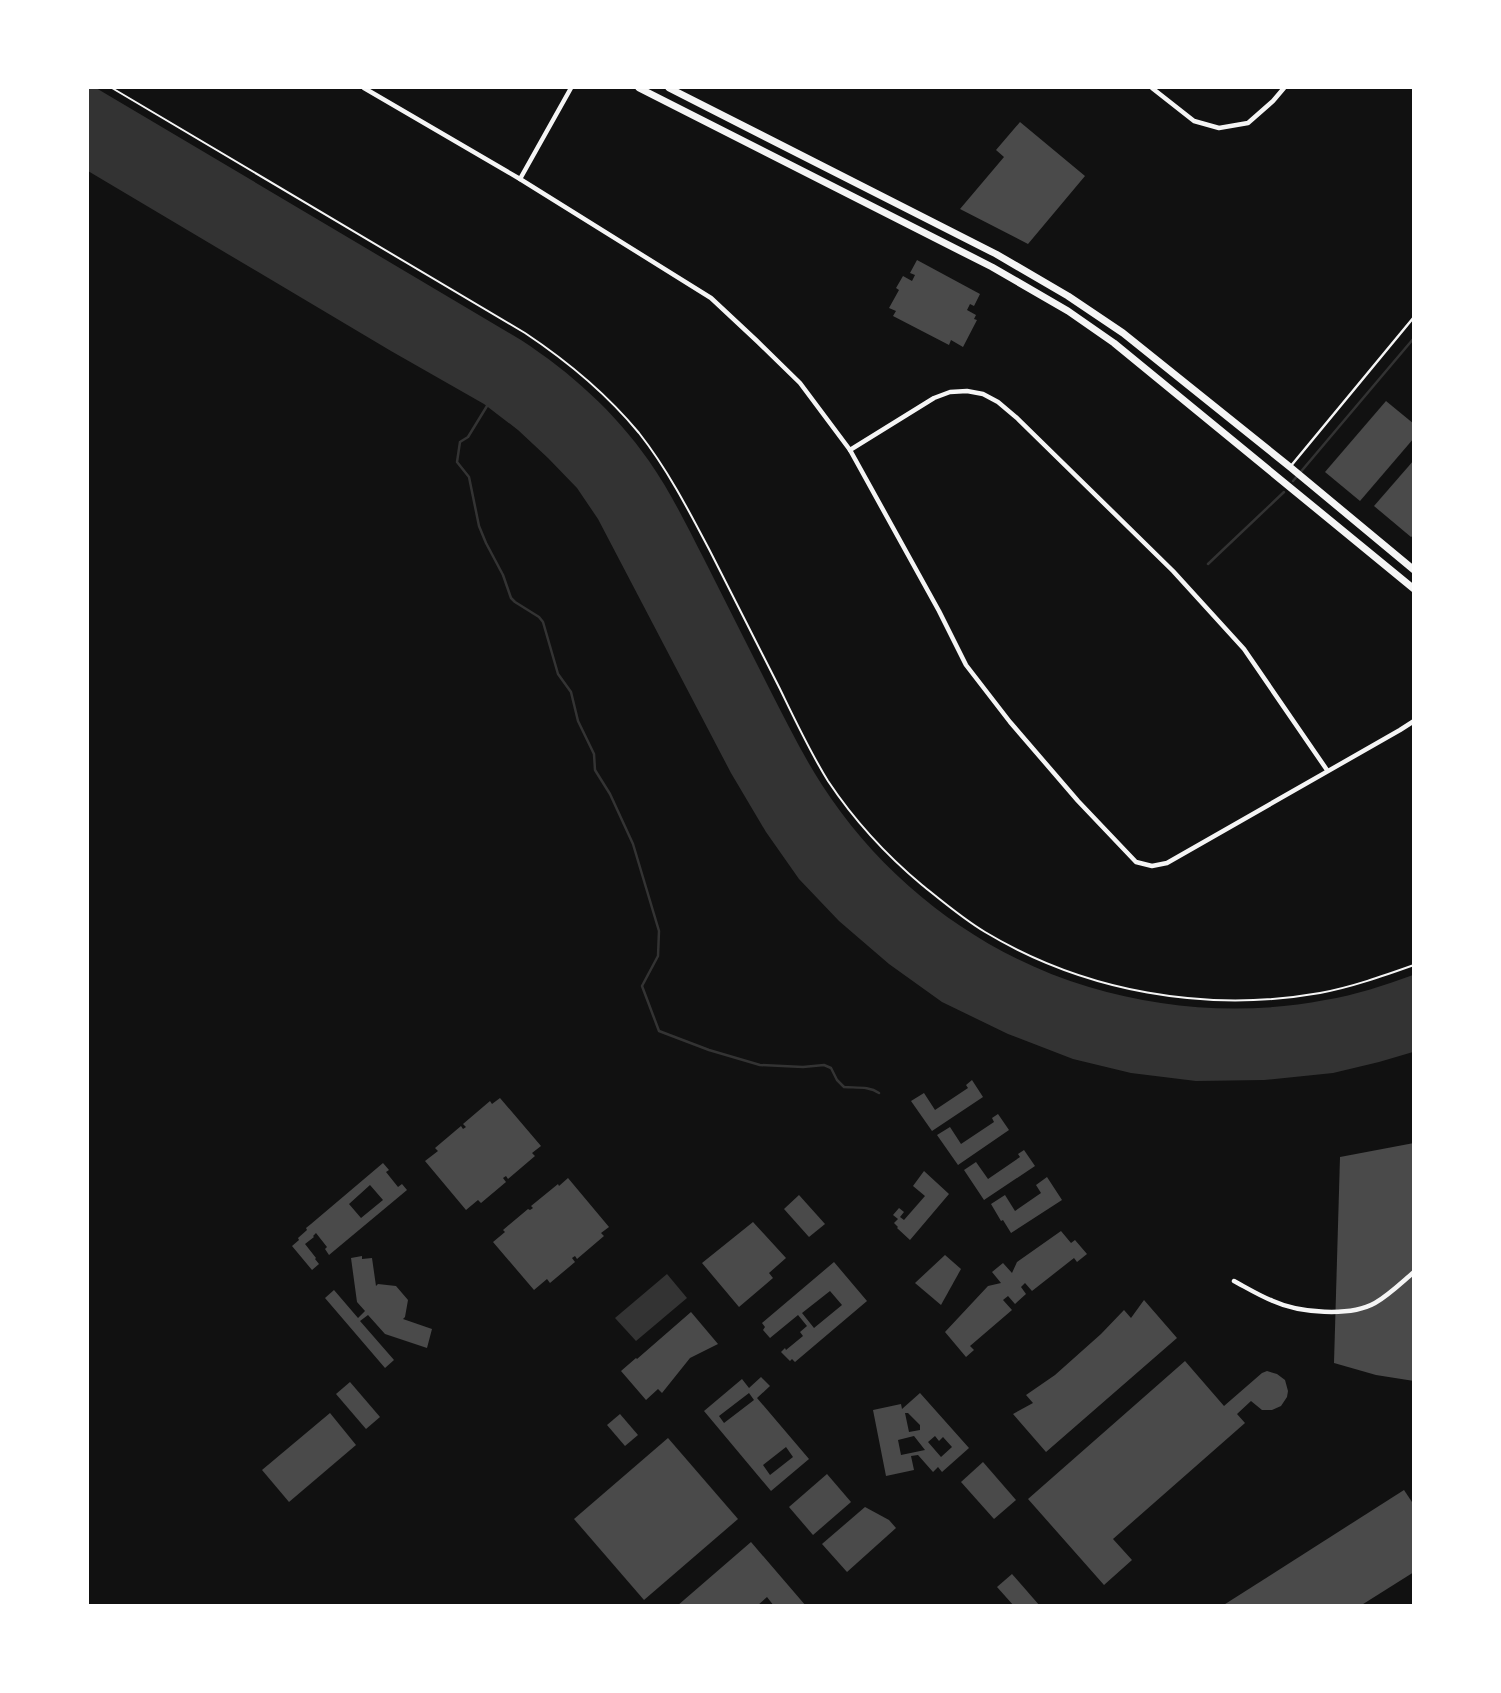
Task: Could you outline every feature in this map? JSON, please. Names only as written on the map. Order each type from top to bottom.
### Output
[{"type":"main road","points":[[639,88],[992,267],[1068,311],[1114,343],[1413,589]]},
{"type":"main road","points":[[669,88],[996,254],[1068,296],[1123,333],[1413,570]]},
{"type":"street","points":[[364,88],[520,179],[711,298],[800,383],[850,450],[966,665],[1010,722],[1078,801],[1136,862],[1152,866],[1167,863],[1413,721]]},
{"type":"street","points":[[520,179],[571,88]]},
{"type":"street","points":[[1152,88],[1194,121],[1219,128],[1248,123],[1284,88]]},
{"type":"street","points":[[850,450],[934,398],[967,391],[983,394],[998,402],[1173,571],[1232,635],[1257,665],[1327,771]]},
{"type":"street","points":[[1234,1281],[1274,1302],[1295,1308],[1332,1311],[1373,1304],[1413,1272]]},
{"type":"lane","points":[[1296,472],[1413,317]]},
{"type":"path","points":[[112,88],[524,333],[572,367],[613,404],[654,454],[683,499],[829,781],[861,825],[897,864],[985,932],[1040,960],[1101,983],[1199,999],[1254,1000],[1321,993],[1413,965]]},
{"type":"shaded area","points":[[88,88],[96,88],[521,340],[591,394],[636,443],[664,484],[794,737],[822,785],[874,852],[938,910],[973,934],[1048,973],[1089,987],[1147,1001],[1207,1008],[1266,1008],[1348,995],[1413,975],[1413,1052],[1333,1073],[1264,1080],[1196,1081],[1131,1073],[1073,1059],[1008,1034],[942,1002],[889,964],[839,921],[799,879],[766,832],[731,773],[598,519],[577,488],[518,430],[484,404],[88,171]]},
{"type":"shaded area","points":[[667,1274],[687,1298],[636,1341],[615,1318]]},
{"type":"building","points":[[1020,122],[1085,176],[1028,244],[960,209],[1004,157],[996,150]]},
{"type":"building","points":[[917,260],[980,294],[974,306],[970,304],[967,310],[976,315],[974,319],[977,320],[963,347],[951,340],[949,345],[893,316],[896,311],[889,308],[899,290],[896,288],[903,276],[912,281],[915,275],[910,273]]},
{"type":"building","points":[[1386,401],[1414,424],[1414,438],[1360,501],[1325,472]]},
{"type":"building","points":[[1414,460],[1414,535],[1411,537],[1374,506]]},
{"type":"building","points":[[972,1080],[983,1097],[932,1131],[911,1101],[924,1093],[935,1110],[968,1088],[966,1085]]},
{"type":"building","points":[[500,1098],[541,1146],[532,1153],[535,1156],[508,1179],[506,1176],[503,1178],[506,1182],[481,1203],[478,1200],[466,1210],[425,1161],[438,1151],[435,1148],[461,1126],[463,1129],[466,1127],[463,1124],[490,1101],[492,1104]]},
{"type":"building","points":[[998,1114],[1009,1130],[958,1165],[937,1135],[950,1127],[961,1144],[994,1122],[992,1118]]},
{"type":"building","points":[[1414,1143],[1414,1381],[1376,1375],[1334,1363],[1340,1157]]},
{"type":"building","points":[[1024,1150],[1035,1166],[984,1200],[964,1170],[976,1162],[988,1179],[1020,1157],[1018,1154]]},
{"type":"building","points":[[383,1163],[389,1170],[386,1172],[398,1187],[402,1184],[407,1190],[329,1255],[325,1249],[327,1247],[316,1233],[305,1244],[319,1264],[312,1270],[292,1246],[306,1228]],"holes":[[[370,1185],[383,1200],[361,1218],[349,1204]]]},
{"type":"building","points":[[924,1171],[949,1194],[910,1240],[897,1228],[894,1223],[898,1219],[893,1215],[899,1208],[904,1212],[900,1217],[904,1220],[925,1196],[913,1186]]},
{"type":"building","points":[[1047,1177],[1062,1200],[1011,1233],[991,1204],[1005,1195],[1015,1211],[1041,1193],[1036,1185]]},
{"type":"building","points":[[568,1178],[609,1227],[601,1233],[604,1236],[577,1259],[575,1256],[572,1258],[575,1262],[550,1283],[547,1279],[534,1290],[493,1242],[505,1232],[503,1230],[528,1209],[533,1208],[531,1206]]},
{"type":"building","points":[[799,1195],[825,1224],[809,1237],[784,1209]]},
{"type":"building","points":[[753,1222],[786,1258],[769,1273],[773,1278],[739,1307],[702,1263]]},
{"type":"building","points":[[1061,1231],[1071,1243],[1075,1240],[1087,1254],[1077,1262],[1074,1258],[1032,1291],[1025,1283],[1021,1287],[1026,1294],[1015,1304],[1008,1296],[1003,1300],[1012,1310],[970,1346],[974,1350],[966,1357],[945,1332],[988,1286],[1001,1283],[992,1272],[1003,1263],[1012,1273],[1017,1262]]},
{"type":"building","points":[[945,1255],[961,1269],[941,1305],[915,1283]]},
{"type":"building","points":[[362,1256],[362,1259],[372,1258],[376,1286],[396,1286],[408,1300],[403,1319],[432,1329],[427,1348],[385,1334],[368,1315],[360,1321],[394,1360],[385,1368],[325,1298],[334,1290],[358,1318],[365,1311],[357,1302],[351,1258]]},
{"type":"building","points":[[834,1262],[867,1301],[795,1362],[781,1352],[803,1336],[800,1332],[807,1326],[798,1315],[770,1338],[763,1330],[765,1327],[762,1323]],"holes":[[[830,1291],[842,1305],[814,1328],[802,1313]]]},
{"type":"building","points":[[1144,1300],[1177,1338],[1046,1452],[1013,1414],[1033,1403],[1026,1395],[1055,1375],[1124,1310],[1131,1318]]},
{"type":"building","points":[[691,1312],[718,1344],[690,1358],[662,1393],[658,1389],[646,1400],[621,1371]]},
{"type":"building","points":[[1185,1361],[1224,1406],[1267,1371],[1285,1380],[1287,1397],[1281,1406],[1272,1410],[1262,1410],[1251,1401],[1237,1414],[1245,1423],[1113,1539],[1132,1560],[1104,1585],[1028,1499]]},
{"type":"building","points":[[761,1377],[770,1386],[757,1398],[809,1459],[771,1491],[704,1411],[742,1379],[749,1388]],"holes":[[[749,1393],[754,1400],[724,1423],[719,1416]],[[786,1447],[793,1457],[770,1475],[763,1465]]]},
{"type":"building","points":[[350,1382],[380,1417],[366,1429],[336,1394]]},
{"type":"building","points":[[920,1393],[969,1448],[942,1472],[938,1467],[933,1472],[918,1455],[911,1456],[914,1470],[886,1476],[873,1410],[901,1404],[902,1409]],"holes":[[[905,1413],[920,1425],[920,1430],[909,1432]],[[914,1436],[925,1450],[901,1455],[898,1440]],[[935,1436],[939,1441],[943,1437],[952,1447],[941,1457],[928,1442]]]},
{"type":"building","points":[[330,1413],[356,1445],[289,1502],[262,1470]]},
{"type":"building","points":[[620,1414],[638,1435],[625,1446],[607,1425]]},
{"type":"building","points":[[668,1438],[738,1519],[644,1600],[574,1519]]},
{"type":"building","points":[[983,1462],[1016,1500],[994,1519],[961,1482]]},
{"type":"building","points":[[827,1474],[851,1502],[813,1535],[789,1507]]},
{"type":"building","points":[[1404,1490],[1414,1505],[1414,1572],[1360,1606],[1222,1606]]},
{"type":"building","points":[[865,1507],[889,1520],[896,1528],[847,1572],[822,1544]]},
{"type":"building","points":[[751,1542],[806,1606],[774,1606],[767,1597],[757,1606],[677,1606]]},
{"type":"building","points":[[1012,1574],[1040,1606],[1014,1606],[997,1587]]},
{"type":"waterway","points":[[1293,481],[1414,338]]},
{"type":"waterway","points":[[487,406],[468,437],[460,442],[457,462],[469,477],[479,526],[511,598],[543,622],[558,674],[571,692],[578,721],[594,754],[595,770],[610,794],[633,844],[659,931],[658,956],[642,986],[659,1031],[760,1065],[824,1065],[831,1068],[844,1087],[867,1088],[879,1093]]},
{"type":"waterway","points":[[1208,564],[1284,492]]}]
